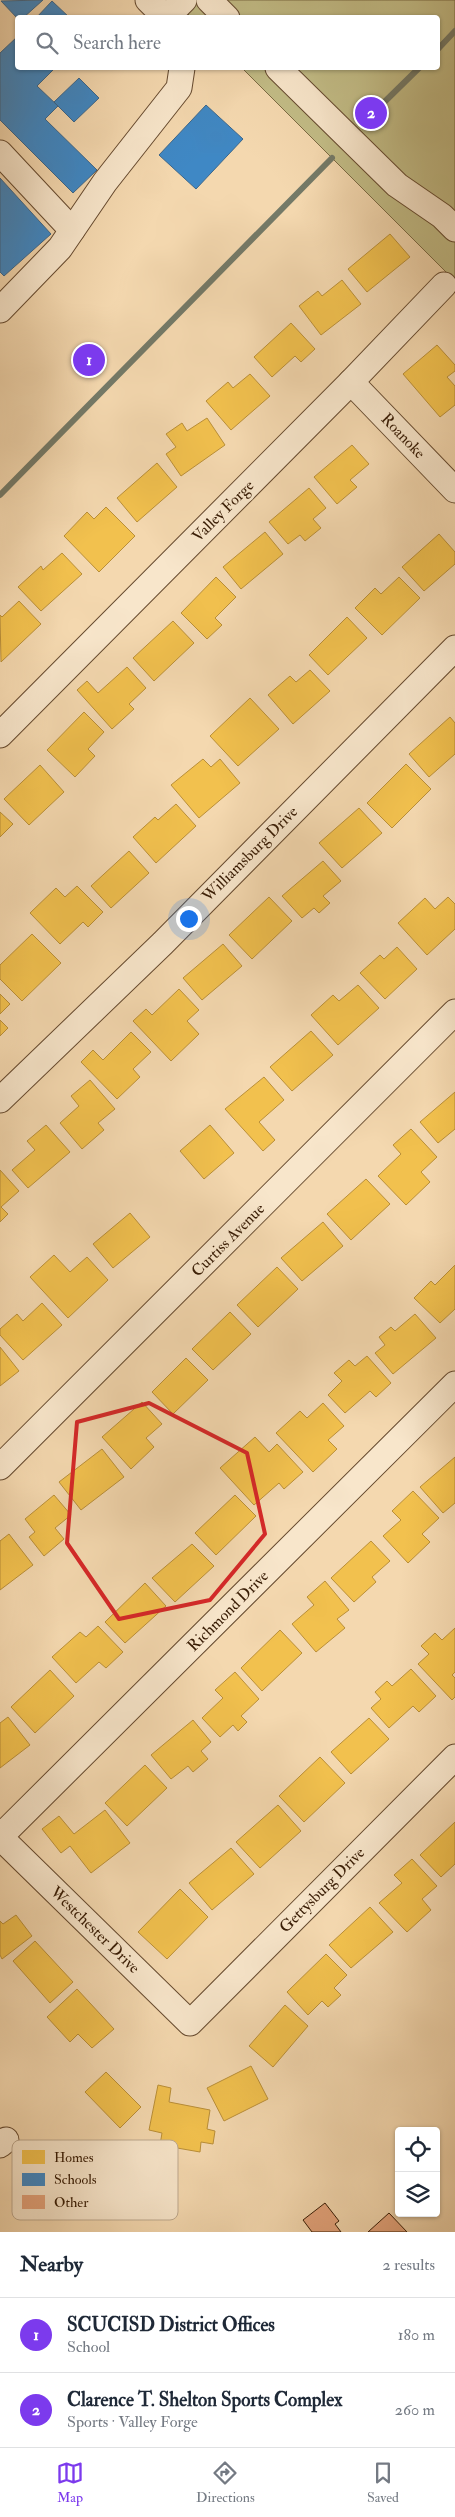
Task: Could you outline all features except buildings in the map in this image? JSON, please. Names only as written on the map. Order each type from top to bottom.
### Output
[{"type":"street","points":[[148,0],[163,15]]},
{"type":"street","points":[[169,15],[184,0]]},
{"type":"street","points":[[209,0],[224,15]]},
{"type":"street","points":[[0,310],[60,248],[105,182],[179,88],[182,70]]},
{"type":"street","points":[[280,70],[397,185],[442,216],[455,229]]},
{"type":"street","points":[[0,153],[72,230]]},
{"type":"street","name":"Valley Forge","points":[[0,735],[444,286]]},
{"type":"street","name":"Roanoke","points":[[351,382],[455,490]]},
{"type":"street","name":"Williamsburg Drive","points":[[0,1100],[163,943],[455,648]]},
{"type":"street","name":"Curtiss Avenue","points":[[0,1467],[455,1012]]},
{"type":"street","name":"Richmond Drive","points":[[0,1837],[455,1384]]},
{"type":"street","name":"Gettysburg Drive","points":[[190,2023],[455,1757]]},
{"type":"street","name":"Westchester Drive","points":[[0,1837],[190,2023]]},
{"type":"highlighted area","points":[[149,1403],[247,1453],[265,1534],[210,1600],[119,1619],[67,1543],[77,1422]]},
{"type":"shaded area","points":[[174,0],[455,0],[455,281],[244,70],[440,70],[440,15],[189,15]]},
{"type":"waterway","points":[[440,47],[455,31]]},
{"type":"waterway","points":[[365,121],[417,70]]},
{"type":"waterway","points":[[0,495],[332,158]]},
{"type":"place","name":"Clarence T. Shelton Sports Complex","points":[[371,113]]},
{"type":"place","name":"SCUCISD District Offices","points":[[89,360]]}]
